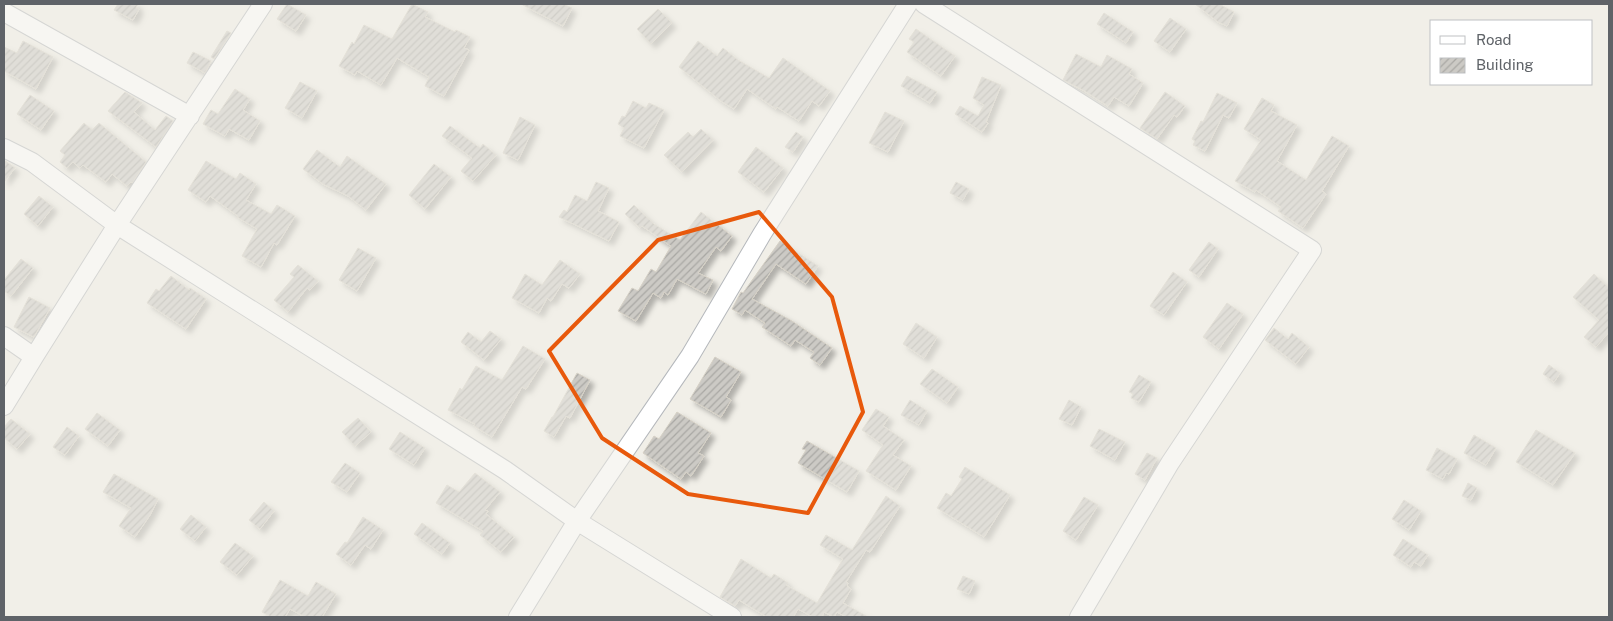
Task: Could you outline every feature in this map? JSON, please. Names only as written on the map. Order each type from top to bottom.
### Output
[{"type":"street","points":[[4,406],[117,225],[263,4]]},
{"type":"street","points":[[518,617],[577,521],[690,356],[762,234],[908,4]]},
{"type":"street","points":[[924,4],[1312,250],[1170,463],[1078,617]]},
{"type":"street","points":[[4,12],[190,116]]},
{"type":"street","points":[[4,148],[32,162],[117,225],[505,470],[577,521],[732,617]]},
{"type":"street","points":[[4,336],[34,357]]},
{"type":"highlighted area","points":[[759,212],[832,297],[863,412],[808,513],[688,494],[602,438],[549,351],[658,240]]},
{"type":"building","points":[[118,4],[138,4],[136,8],[139,9],[133,20],[114,10]]},
{"type":"building","points":[[287,4],[306,15],[296,31],[277,19]]},
{"type":"building","points":[[412,4],[428,12],[425,17],[455,32],[456,30],[470,37],[464,48],[469,50],[444,96],[425,86],[429,77],[397,58],[381,85],[357,71],[355,75],[339,66],[364,25],[392,39]]},
{"type":"building","points":[[521,4],[563,4],[572,8],[563,26]]},
{"type":"building","points":[[1195,4],[1219,4],[1234,12],[1227,26],[1218,22]]},
{"type":"building","points":[[658,9],[672,23],[651,44],[637,29]]},
{"type":"building","points":[[1104,13],[1133,32],[1126,43],[1097,24]]},
{"type":"building","points":[[1170,18],[1186,29],[1170,52],[1154,41]]},
{"type":"building","points":[[916,29],[955,56],[941,76],[907,52],[914,42],[909,39]]},
{"type":"building","points":[[227,31],[231,33],[214,59],[211,57]]},
{"type":"building","points":[[23,41],[53,57],[36,89],[4,71],[4,47],[17,53]]},
{"type":"building","points":[[698,41],[717,56],[723,48],[738,60],[769,78],[783,58],[830,91],[819,106],[812,101],[799,121],[777,107],[776,109],[747,89],[734,109],[721,101],[679,67]]},
{"type":"building","points":[[193,52],[211,61],[205,73],[187,63]]},
{"type":"building","points":[[1076,54],[1101,67],[1107,55],[1132,69],[1129,74],[1143,83],[1129,106],[1114,97],[1108,106],[1063,80]]},
{"type":"building","points":[[907,76],[937,92],[930,103],[901,86]]},
{"type":"building","points":[[982,77],[1001,85],[986,122],[988,123],[982,132],[955,114],[960,106],[978,116],[984,105],[973,98]]},
{"type":"building","points":[[300,82],[317,91],[302,118],[285,108]]},
{"type":"building","points":[[235,89],[250,99],[243,110],[260,121],[249,140],[229,129],[225,136],[203,124],[211,110],[218,114]]},
{"type":"building","points":[[125,92],[142,103],[134,112],[155,130],[166,116],[173,121],[156,147],[108,111]]},
{"type":"building","points":[[1165,92],[1185,106],[1177,117],[1174,115],[1157,139],[1140,128]]},
{"type":"building","points":[[1217,93],[1237,103],[1229,118],[1223,115],[1205,151],[1193,145],[1195,141],[1192,139],[1201,121],[1203,122]]},
{"type":"building","points":[[30,95],[54,111],[41,130],[17,114]]},
{"type":"building","points":[[1262,98],[1274,105],[1271,111],[1297,125],[1277,161],[1306,180],[1332,136],[1349,146],[1322,191],[1326,194],[1303,228],[1278,211],[1281,207],[1256,190],[1255,192],[1235,181],[1261,140],[1244,129]]},
{"type":"building","points":[[633,101],[646,108],[649,103],[664,110],[644,148],[620,136],[624,128],[618,124],[622,116],[625,117]]},
{"type":"building","points":[[885,112],[904,121],[888,152],[869,143]]},
{"type":"building","points":[[520,117],[535,125],[518,160],[503,153]]},
{"type":"building","points":[[84,123],[92,130],[99,123],[146,162],[132,183],[127,186],[112,174],[106,182],[83,165],[80,168],[73,162],[67,168],[60,162],[65,155],[60,151]]},
{"type":"building","points":[[450,126],[480,148],[483,144],[496,155],[473,181],[461,171],[472,158],[442,136]]},
{"type":"building","points":[[701,129],[713,140],[682,172],[664,155],[688,132],[693,137]]},
{"type":"building","points":[[796,132],[803,137],[793,152],[785,147]]},
{"type":"building","points":[[756,147],[783,168],[764,192],[738,172]]},
{"type":"building","points":[[317,150],[340,167],[347,156],[386,184],[366,210],[348,196],[323,184],[303,169]]},
{"type":"building","points":[[4,160],[15,168],[4,182]]},
{"type":"building","points":[[206,161],[236,179],[240,173],[256,184],[246,200],[271,214],[277,205],[295,216],[277,245],[274,243],[261,267],[242,256],[257,229],[237,217],[210,196],[206,202],[188,190]]},
{"type":"building","points":[[434,164],[451,177],[425,209],[409,195]]},
{"type":"building","points":[[596,182],[609,188],[598,211],[619,222],[609,241],[559,217],[564,210],[567,212],[575,195],[587,201]]},
{"type":"building","points":[[956,182],[969,189],[963,200],[950,193]]},
{"type":"building","points":[[39,196],[53,207],[38,226],[24,214]]},
{"type":"building","points":[[634,205],[654,224],[680,240],[701,212],[732,236],[721,251],[716,247],[698,273],[713,280],[706,294],[677,279],[668,295],[664,292],[661,298],[653,293],[636,321],[618,311],[632,288],[638,291],[651,269],[656,272],[671,246],[642,226],[640,228],[625,214]]},
{"type":"building","points":[[780,241],[818,266],[806,284],[776,264],[752,299],[792,321],[832,348],[820,365],[810,358],[814,352],[795,340],[791,346],[762,327],[765,323],[745,310],[742,315],[732,309],[741,292],[743,293]]},
{"type":"building","points":[[1209,242],[1218,249],[1199,277],[1189,270]]},
{"type":"building","points":[[358,248],[376,258],[357,291],[339,280]]},
{"type":"building","points":[[21,259],[33,268],[11,296],[4,291],[4,280]]},
{"type":"building","points":[[560,260],[580,274],[569,288],[562,284],[551,301],[547,298],[539,313],[512,298],[525,274],[542,285]]},
{"type":"building","points":[[298,265],[318,281],[310,290],[307,288],[288,312],[274,300],[294,277],[290,274]]},
{"type":"building","points":[[1173,272],[1187,282],[1164,315],[1150,306]]},
{"type":"building","points":[[1594,274],[1609,288],[1609,332],[1596,347],[1584,337],[1599,320],[1573,297]]},
{"type":"building","points":[[171,276],[189,290],[190,288],[206,299],[186,329],[147,303],[156,289],[159,291]]},
{"type":"building","points":[[29,297],[50,308],[34,337],[14,327]]},
{"type":"building","points":[[1227,303],[1243,314],[1219,349],[1203,337]]},
{"type":"building","points":[[916,323],[937,337],[924,358],[903,344]]},
{"type":"building","points":[[1274,328],[1288,339],[1292,333],[1309,347],[1296,364],[1265,340]]},
{"type":"building","points":[[490,331],[501,339],[484,360],[461,342],[468,332],[481,342]]},
{"type":"building","points":[[523,346],[545,359],[526,389],[522,387],[492,437],[474,426],[475,424],[448,410],[460,388],[462,390],[476,366],[502,380]]},
{"type":"building","points":[[715,357],[741,372],[726,397],[731,400],[721,417],[690,399]]},
{"type":"building","points":[[1549,365],[1560,373],[1554,382],[1543,374]]},
{"type":"building","points":[[932,369],[958,387],[947,403],[920,384]]},
{"type":"building","points":[[577,373],[590,380],[570,418],[566,416],[554,437],[544,431]]},
{"type":"building","points":[[1139,375],[1151,382],[1139,402],[1131,398],[1133,394],[1129,392]]},
{"type":"building","points":[[910,400],[927,411],[919,425],[901,415]]},
{"type":"building","points":[[1069,400],[1081,407],[1072,425],[1059,419]]},
{"type":"building","points":[[876,409],[889,417],[883,426],[904,440],[893,455],[911,466],[896,490],[866,471],[883,445],[862,430]]},
{"type":"building","points":[[677,412],[711,433],[698,453],[704,456],[691,476],[686,472],[681,479],[643,453],[654,436],[659,439]]},
{"type":"building","points":[[97,413],[120,430],[108,446],[85,429]]},
{"type":"building","points":[[358,418],[371,432],[355,446],[342,432]]},
{"type":"building","points":[[11,419],[30,434],[17,449],[4,438],[4,427]]},
{"type":"building","points":[[67,427],[79,436],[65,455],[53,447]]},
{"type":"building","points":[[1099,429],[1125,442],[1115,460],[1090,446]]},
{"type":"building","points":[[1536,430],[1575,453],[1553,485],[1516,462]]},
{"type":"building","points":[[400,432],[425,448],[414,465],[389,449]]},
{"type":"building","points":[[1474,435],[1496,448],[1486,465],[1464,453]]},
{"type":"building","points":[[807,441],[859,471],[847,492],[798,463],[806,450],[802,449]]},
{"type":"building","points":[[1437,448],[1457,459],[1449,474],[1446,473],[1443,479],[1426,470]]},
{"type":"building","points":[[1147,453],[1157,458],[1145,480],[1135,474]]},
{"type":"building","points":[[345,463],[360,473],[347,492],[331,482]]},
{"type":"building","points":[[965,467],[1010,495],[984,537],[937,508],[946,493],[951,496],[962,479],[959,477]]},
{"type":"building","points":[[475,473],[500,492],[485,510],[488,511],[486,514],[514,537],[501,552],[480,535],[483,531],[436,503],[447,485],[459,492]]},
{"type":"building","points":[[114,474],[158,499],[135,537],[119,526],[131,508],[103,492]]},
{"type":"building","points":[[1468,483],[1477,488],[1471,500],[1462,496]]},
{"type":"building","points":[[886,496],[900,506],[870,552],[866,550],[846,582],[848,583],[847,586],[851,589],[843,603],[868,617],[846,617],[837,612],[834,617],[824,612],[822,617],[813,617],[798,609],[793,617],[767,617],[739,600],[735,606],[720,597],[741,559],[771,578],[774,574],[788,583],[786,585],[817,603],[843,559],[820,545],[826,535],[852,550]]},
{"type":"building","points":[[1084,497],[1098,505],[1076,540],[1063,531]]},
{"type":"building","points":[[1404,500],[1421,511],[1409,530],[1392,519]]},
{"type":"building","points":[[264,502],[274,511],[260,529],[249,520]]},
{"type":"building","points":[[191,515],[206,527],[195,541],[180,529]]},
{"type":"building","points":[[363,517],[383,530],[371,549],[365,545],[351,565],[336,554],[345,542],[347,543]]},
{"type":"building","points":[[422,523],[450,543],[442,554],[414,534]]},
{"type":"building","points":[[1403,539],[1428,555],[1421,566],[1414,562],[1411,567],[1393,555]]},
{"type":"building","points":[[235,543],[253,556],[237,575],[220,562]]},
{"type":"building","points":[[963,576],[975,581],[969,594],[957,589]]},
{"type":"building","points":[[280,580],[308,596],[316,582],[336,594],[322,617],[305,617],[290,609],[285,617],[271,617],[262,612]]}]
